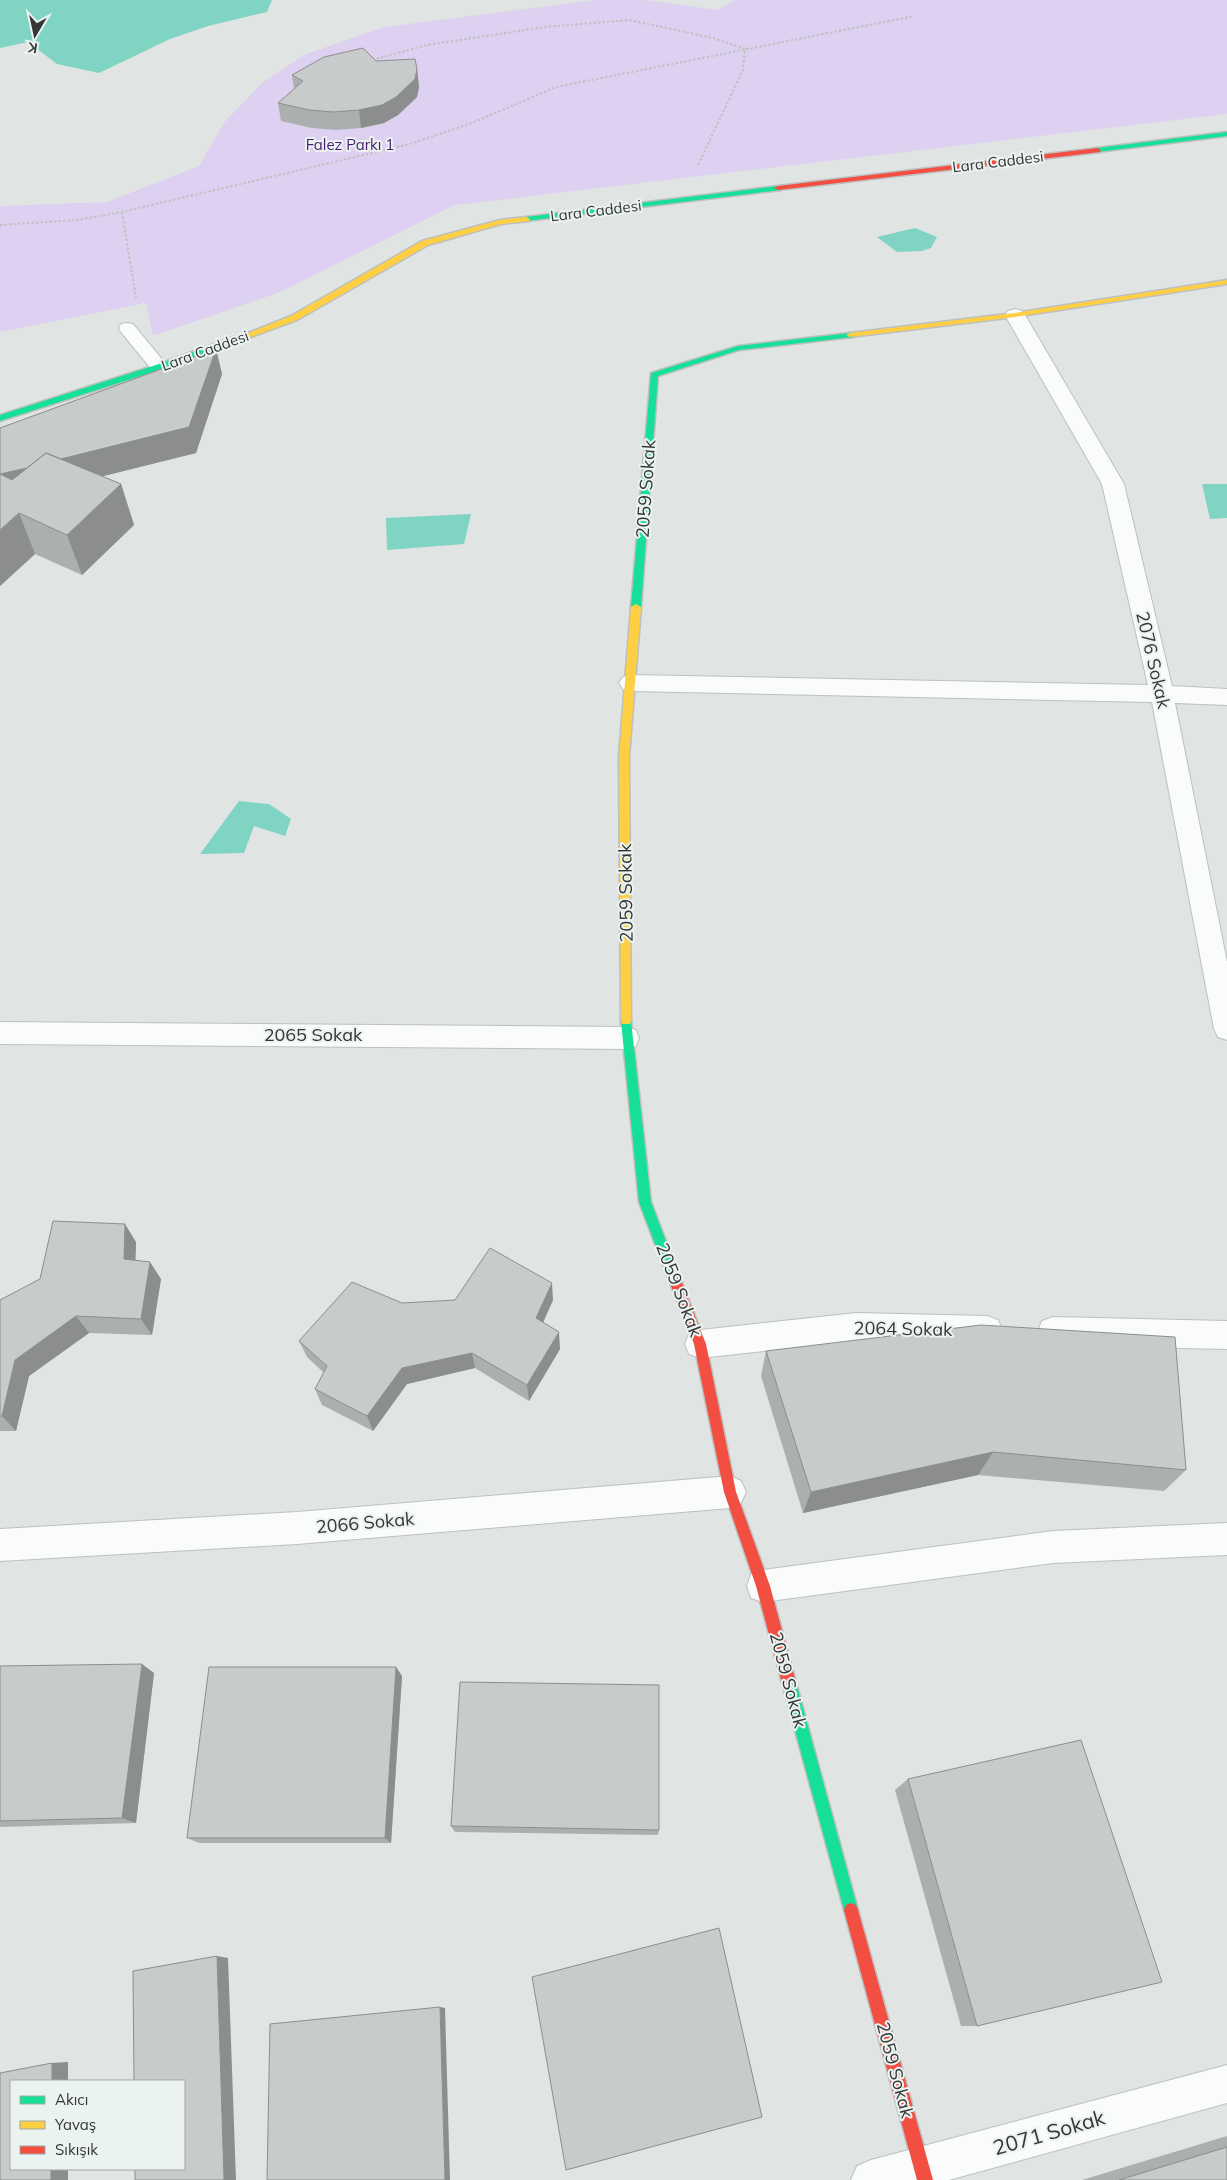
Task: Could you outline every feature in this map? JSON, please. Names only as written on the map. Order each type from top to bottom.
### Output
[{"type":"street","name":"Lara Caddesi","points":[[0,418],[159,367],[294,318],[348,289],[425,243],[500,222],[1227,134]]},
{"type":"street","points":[[1015,315],[1227,282]]},
{"type":"street","name":"2059 Sokak","points":[[924,2174],[763,1586],[730,1492],[700,1344],[645,1202],[626,1038],[624,757],[654,375],[738,348],[1015,315]]},
{"type":"street","name":"2076 Sokak","points":[[1015,315],[1113,484],[1162,694],[1227,1029]]},
{"type":"street","points":[[631,683],[1227,697]]},
{"type":"street","name":"2065 Sokak","points":[[0,1033],[626,1038]]},
{"type":"street","name":"2064 Sokak","points":[[700,1344],[856,1327],[1227,1335]]},
{"type":"street","name":"2066 Sokak","points":[[0,1545],[297,1528],[730,1492]]},
{"type":"street","points":[[763,1586],[1053,1547],[1227,1539]]},
{"type":"street","name":"2071 Sokak","points":[[871,2180],[924,2174],[1227,2084]]},
{"type":"lane","points":[[127,328],[159,367]]},
{"type":"path","points":[[0,225],[77,220],[122,212],[410,144],[472,123],[556,87],[914,16]]},
{"type":"path","points":[[367,61],[427,45],[545,28],[629,20],[713,38],[745,49]]},
{"type":"path","points":[[695,171],[742,70],[745,49]]},
{"type":"path","points":[[122,212],[137,307]]},
{"type":"green space","name":"Falez Parkı 1","points":[[595,0],[644,0],[718,10],[734,0],[1227,0],[1227,114],[455,205],[280,292],[153,336],[146,303],[0,332],[0,206],[107,202],[199,166],[223,124],[262,83],[306,54],[385,27]]},
{"type":"shaded area","points":[[0,0],[272,0],[267,12],[208,26],[170,39],[99,73],[57,64],[28,42],[0,48]]},
{"type":"shaded area","points":[[915,228],[937,237],[931,248],[922,251],[897,252],[877,237]]},
{"type":"shaded area","points":[[1202,484],[1227,484],[1227,518],[1210,519]]},
{"type":"shaded area","points":[[471,514],[464,544],[387,550],[386,518]]},
{"type":"shaded area","points":[[239,801],[269,804],[291,819],[285,836],[254,826],[244,853],[200,854]]},
{"type":"building","points":[[363,48],[376,61],[415,59],[417,69],[415,79],[396,97],[382,105],[359,110],[333,112],[309,110],[278,103],[303,81],[292,75],[324,57]]},
{"type":"building","points":[[216,349],[189,427],[61,459],[46,453],[27,468],[0,474],[0,428]]},
{"type":"building","points":[[46,453],[121,484],[67,535],[19,513],[0,530],[0,474],[12,480]]},
{"type":"building","points":[[53,1221],[125,1224],[124,1259],[150,1262],[141,1319],[76,1316],[15,1360],[2,1416],[0,1416],[0,1300],[40,1279]]},
{"type":"building","points":[[490,1248],[552,1283],[536,1318],[559,1332],[527,1385],[472,1353],[402,1368],[367,1416],[315,1389],[327,1366],[299,1341],[352,1282],[402,1303],[455,1300]]},
{"type":"building","points":[[981,1325],[1175,1337],[1186,1470],[993,1452],[811,1492],[766,1351]]},
{"type":"building","points":[[142,1664],[122,1818],[0,1821],[0,1666]]},
{"type":"building","points":[[209,1667],[396,1667],[385,1838],[187,1838]]},
{"type":"building","points":[[460,1682],[659,1685],[659,1830],[451,1826]]},
{"type":"building","points":[[1081,1740],[1162,1982],[977,2026],[908,1779]]},
{"type":"building","points":[[719,1928],[762,2117],[566,2170],[532,1977]]},
{"type":"building","points":[[217,1956],[224,2180],[135,2180],[135,2170],[185,2170],[185,2080],[134,2080],[133,1971]]},
{"type":"building","points":[[440,2007],[445,2180],[267,2180],[270,2024]]},
{"type":"building","points":[[52,2063],[52,2080],[10,2080],[10,2170],[51,2170],[51,2180],[0,2180],[0,2073]]},
{"type":"building","points":[[1227,2147],[1227,2180],[1119,2180]]},
{"type":"traffic: fast","points":[[1097,150],[1227,134]]},
{"type":"traffic: fast","points":[[526,219],[778,188]]},
{"type":"traffic: fast","points":[[636,607],[654,375],[738,348],[850,335]]},
{"type":"traffic: fast","points":[[0,418],[159,367],[237,339]]},
{"type":"traffic: fast","points":[[626,1021],[645,1202],[674,1278]]},
{"type":"traffic: fast","points":[[788,1679],[851,1910]]},
{"type":"traffic: slow","points":[[237,339],[294,318],[425,243],[500,222],[526,219]]},
{"type":"traffic: slow","points":[[850,335],[1015,315],[1227,282]]},
{"type":"traffic: slow","points":[[626,1021],[624,757],[636,607]]},
{"type":"traffic: jam","points":[[778,188],[1097,150]]},
{"type":"traffic: jam","points":[[674,1278],[700,1344],[730,1492],[763,1586],[788,1679]]},
{"type":"traffic: jam","points":[[851,1910],[925,2180]]}]
